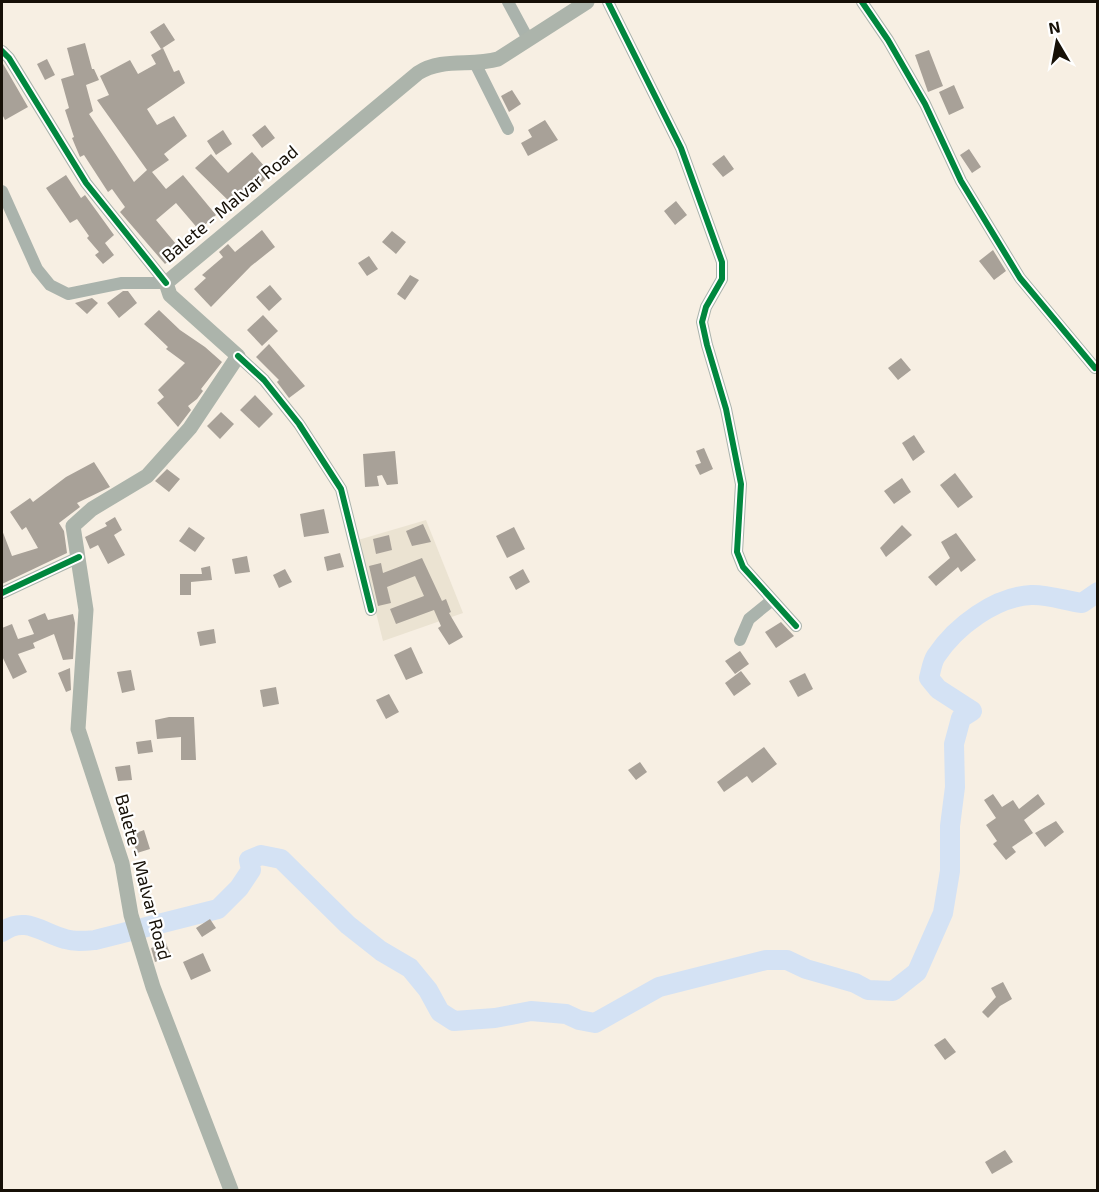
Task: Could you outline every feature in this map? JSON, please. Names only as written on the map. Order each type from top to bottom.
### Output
[{"type":"main road","name":"Balete - Malvar Road","points":[[231,1191],[173,1040],[143,953],[131,915],[122,863],[78,729],[86,610],[79,557],[72,532],[78,520],[147,476],[190,428],[238,356],[170,295],[166,283],[411,78],[435,65],[475,63],[498,59],[587,2]]},
{"type":"street","points":[[508,2],[528,39]]},
{"type":"street","points":[[608,2],[681,148],[722,261],[722,279],[706,307],[702,322],[726,409],[741,484],[737,552],[743,567],[771,601],[796,626]]},
{"type":"street","points":[[862,2],[888,40],[925,104],[961,181],[1020,278],[1095,368]]},
{"type":"street","points":[[2,51],[9,58],[86,183],[166,283]]},
{"type":"street","points":[[475,63],[508,129]]},
{"type":"street","points":[[2,191],[37,269],[50,285],[68,294],[123,283],[166,283]]},
{"type":"street","points":[[238,356],[264,380],[299,424],[341,489],[370,610]]},
{"type":"street","points":[[2,594],[79,557]]},
{"type":"street","points":[[740,640],[749,619],[771,601]]},
{"type":"shaded area","points":[[426,520],[463,613],[383,641],[358,540]]},
{"type":"building","points":[[164,23],[175,40],[161,49],[150,32]]},
{"type":"building","points":[[85,43],[92,69],[99,80],[86,85],[93,111],[89,114],[134,182],[147,170],[97,100],[109,95],[100,76],[130,60],[138,74],[156,64],[151,55],[163,48],[174,72],[179,70],[185,83],[147,109],[157,125],[174,116],[187,136],[164,154],[169,160],[152,172],[166,189],[183,175],[216,215],[199,230],[176,203],[156,220],[181,250],[165,264],[120,212],[125,207],[112,189],[108,192],[84,155],[80,157],[72,138],[74,137],[65,110],[69,108],[61,79],[74,75],[67,48]]},
{"type":"building","points":[[929,50],[943,86],[928,92],[915,55]]},
{"type":"building","points":[[47,59],[55,75],[45,80],[37,64]]},
{"type":"building","points":[[2,62],[28,107],[5,120],[2,114]]},
{"type":"building","points":[[954,85],[964,108],[949,115],[939,92]]},
{"type":"building","points":[[512,90],[521,104],[509,112],[501,96]]},
{"type":"building","points":[[545,120],[558,140],[528,156],[521,143],[532,137],[528,130]]},
{"type":"building","points":[[265,125],[275,138],[262,148],[252,135]]},
{"type":"building","points":[[223,130],[232,144],[216,155],[207,141]]},
{"type":"building","points":[[969,149],[981,167],[972,173],[960,155]]},
{"type":"building","points":[[252,152],[271,174],[235,207],[195,168],[211,154],[228,173]]},
{"type":"building","points":[[724,155],[734,169],[723,177],[712,164]]},
{"type":"building","points":[[66,175],[81,198],[85,195],[114,235],[105,243],[114,255],[103,264],[95,255],[99,252],[87,238],[89,236],[77,219],[70,223],[46,188]]},
{"type":"building","points":[[676,201],[687,215],[675,225],[664,211]]},
{"type":"building","points":[[262,230],[275,247],[251,266],[211,307],[194,289],[206,278],[202,275],[223,257],[219,252],[228,244],[235,252]]},
{"type":"building","points":[[392,231],[406,242],[396,254],[382,242]]},
{"type":"building","points":[[993,250],[1006,271],[994,280],[979,261]]},
{"type":"building","points":[[369,256],[378,269],[367,276],[358,263]]},
{"type":"building","points":[[410,275],[419,280],[405,300],[397,294]]},
{"type":"building","points":[[270,285],[282,299],[269,311],[256,297]]},
{"type":"building","points":[[123,291],[128,291],[137,303],[119,318],[107,303]]},
{"type":"building","points":[[92,298],[98,303],[87,314],[75,303]]},
{"type":"building","points":[[159,310],[180,330],[222,362],[201,389],[203,391],[197,399],[188,406],[191,410],[178,427],[157,403],[164,397],[158,390],[185,363],[166,349],[168,347],[144,324]]},
{"type":"building","points":[[263,315],[278,331],[262,346],[247,330]]},
{"type":"building","points":[[269,344],[305,386],[289,398],[277,382],[279,380],[256,357]]},
{"type":"building","points":[[901,358],[911,370],[898,380],[888,368]]},
{"type":"building","points":[[255,395],[273,414],[259,428],[240,410]]},
{"type":"building","points":[[221,412],[234,424],[220,439],[207,426]]},
{"type":"building","points":[[914,435],[925,452],[913,461],[902,443]]},
{"type":"building","points":[[704,448],[713,469],[700,475],[695,465],[701,463],[696,451]]},
{"type":"building","points":[[395,451],[398,484],[387,485],[382,475],[377,476],[379,486],[365,487],[363,454]]},
{"type":"building","points":[[94,462],[110,487],[77,503],[80,507],[59,523],[64,531],[67,553],[2,584],[2,530],[12,556],[38,548],[26,527],[22,530],[10,512],[30,498],[33,502],[66,477]]},
{"type":"building","points":[[167,469],[180,479],[169,492],[155,481]]},
{"type":"building","points":[[955,473],[973,497],[958,508],[940,485]]},
{"type":"building","points":[[902,478],[911,492],[894,504],[884,491]]},
{"type":"building","points":[[324,509],[329,533],[304,537],[300,514]]},
{"type":"building","points":[[115,517],[122,530],[114,535],[125,555],[108,564],[98,545],[90,549],[85,537],[107,526],[105,523]]},
{"type":"building","points":[[423,524],[431,542],[412,546],[406,531]]},
{"type":"building","points":[[902,525],[912,535],[886,557],[880,548]]},
{"type":"building","points":[[189,527],[205,538],[195,552],[179,541]]},
{"type":"building","points":[[514,527],[525,549],[507,558],[496,536]]},
{"type":"building","points":[[956,533],[976,560],[961,572],[958,567],[936,586],[928,577],[950,558],[941,542]]},
{"type":"building","points":[[389,535],[392,550],[376,554],[373,539]]},
{"type":"building","points":[[340,553],[344,567],[327,571],[324,557]]},
{"type":"building","points":[[247,556],[250,572],[235,574],[232,559]]},
{"type":"building","points":[[422,558],[442,601],[446,599],[451,612],[449,613],[463,637],[449,645],[438,628],[441,626],[434,610],[396,624],[390,609],[424,596],[415,576],[387,587],[391,603],[378,606],[369,566],[381,563],[383,573]]},
{"type":"building","points":[[210,566],[212,580],[191,582],[191,595],[180,595],[180,574],[202,574],[201,568]]},
{"type":"building","points":[[285,569],[292,582],[279,588],[273,575]]},
{"type":"building","points":[[523,569],[530,582],[516,590],[509,577]]},
{"type":"building","points":[[45,613],[48,620],[73,614],[75,623],[73,659],[63,660],[54,634],[33,643],[35,648],[18,654],[27,672],[13,679],[2,656],[2,628],[12,624],[18,639],[34,634],[28,620]]},
{"type":"building","points":[[781,622],[794,636],[776,648],[765,632]]},
{"type":"building","points":[[214,629],[216,643],[200,646],[197,632]]},
{"type":"building","points":[[411,647],[423,673],[406,680],[394,655]]},
{"type":"building","points":[[740,651],[749,664],[735,674],[725,661]]},
{"type":"building","points":[[70,668],[71,690],[66,692],[58,673]]},
{"type":"building","points":[[131,670],[135,690],[122,693],[117,672]]},
{"type":"building","points":[[741,671],[751,684],[734,696],[725,683]]},
{"type":"building","points":[[805,673],[813,689],[798,697],[789,681]]},
{"type":"building","points":[[276,687],[279,704],[263,707],[260,690]]},
{"type":"building","points":[[389,694],[399,712],[386,719],[376,700]]},
{"type":"building","points":[[169,717],[194,717],[196,760],[181,760],[181,737],[157,739],[155,720]]},
{"type":"building","points":[[151,740],[153,752],[138,754],[136,742]]},
{"type":"building","points":[[764,747],[777,764],[752,783],[747,776],[724,792],[717,782]]},
{"type":"building","points":[[640,762],[647,772],[636,780],[628,770]]},
{"type":"building","points":[[130,765],[132,780],[118,781],[115,767]]},
{"type":"building","points":[[993,794],[1002,807],[1013,800],[1019,809],[1038,794],[1045,804],[1024,820],[1033,833],[1012,847],[1016,852],[1006,860],[993,844],[997,841],[986,825],[996,818],[984,800]]},
{"type":"building","points":[[1056,821],[1064,832],[1045,847],[1035,833]]},
{"type":"building","points":[[144,830],[150,849],[137,853],[131,835]]},
{"type":"building","points":[[210,919],[216,928],[202,937],[196,928]]},
{"type":"building","points":[[166,943],[171,956],[155,962],[151,948]]},
{"type":"building","points":[[203,953],[211,971],[191,980],[183,962]]},
{"type":"building","points":[[1003,982],[1012,999],[1000,1006],[988,1018],[982,1012],[996,997],[991,988]]},
{"type":"building","points":[[945,1038],[956,1052],[945,1060],[934,1045]]},
{"type":"building","points":[[1005,1150],[1013,1162],[992,1174],[985,1162]]},
{"type":"waterway","points":[[2,932],[10,927],[26,925],[69,940],[95,940],[218,909],[239,888],[251,870],[249,860],[261,855],[281,859],[348,925],[381,951],[410,968],[428,990],[440,1012],[454,1021],[495,1018],[531,1011],[566,1014],[579,1020],[595,1023],[659,987],[766,960],[787,960],[806,969],[855,983],[868,990],[893,991],[917,972],[943,913],[950,871],[950,826],[955,787],[954,744],[961,718],[972,711],[938,689],[929,678],[935,658],[944,645],[965,624],[990,607],[1004,601],[1037,595],[1082,603],[1098,592]]},
{"type":"cycle path","points":[[608,2],[681,148],[722,262],[722,279],[706,307],[702,322],[726,409],[741,484],[737,552],[743,567],[796,626]]},
{"type":"cycle path","points":[[862,2],[888,40],[925,104],[961,181],[1020,278],[1095,368]]},
{"type":"cycle path","points":[[2,51],[9,58],[86,183],[166,283]]},
{"type":"cycle path","points":[[238,356],[264,380],[299,424],[341,489],[371,610]]},
{"type":"cycle path","points":[[2,593],[79,557]]}]
